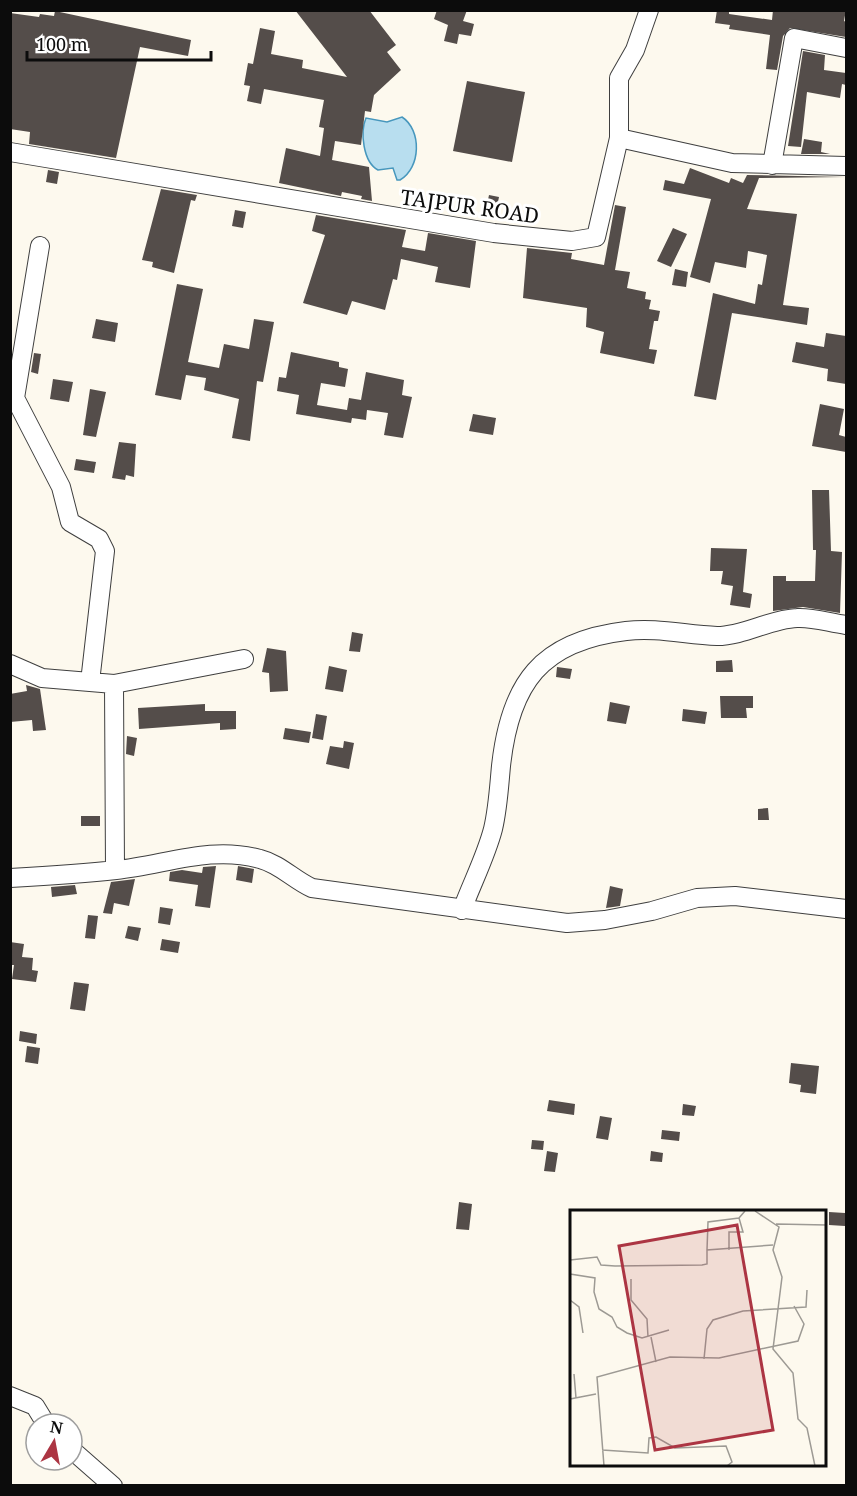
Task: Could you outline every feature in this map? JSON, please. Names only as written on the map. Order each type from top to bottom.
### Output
[{"type":"street","points":[[649,10],[635,50],[619,78],[619,138],[732,163],[846,166]]},
{"type":"street","points":[[772,165],[794,38],[846,48]]},
{"type":"street","name":"TAJPUR ROAD","points":[[10,152],[114,171],[156,175],[392,218],[572,242],[596,237],[619,138]]},
{"type":"street","points":[[40,246],[15,398],[61,487],[70,522],[99,538],[105,551],[90,682]]},
{"type":"street","points":[[462,910],[493,831],[501,784],[501,766],[515,700],[535,668],[553,654],[597,636],[627,631],[652,630],[724,636],[796,618],[846,625]]},
{"type":"street","points":[[10,664],[42,678],[114,684],[244,659]]},
{"type":"street","points":[[114,684],[115,870]]},
{"type":"street","points":[[10,878],[115,870],[172,862],[208,853],[231,853],[262,859],[280,868],[295,881],[312,888],[462,910],[582,923],[652,911],[697,898],[735,896],[846,909]]},
{"type":"street","points":[[10,1396],[35,1406],[39,1412]]},
{"type":"street","points":[[84,1460],[113,1485]]},
{"type":"water","points":[[402,117],[413,131],[416,149],[412,167],[407,174],[397,180],[393,168],[378,170],[373,166],[366,154],[363,131],[366,118],[387,122]]},
{"type":"building","points":[[295,10],[369,10],[396,45],[387,52],[401,70],[374,95],[371,112],[365,111],[361,145],[335,141],[332,160],[369,167],[372,201],[361,199],[362,196],[342,192],[341,196],[279,183],[286,148],[320,156],[324,128],[319,127],[324,100],[264,89],[261,104],[247,101],[250,86],[244,85],[248,63],[253,64],[260,28],[275,31],[271,54],[303,60],[302,68],[347,77]]},
{"type":"building","points":[[437,10],[467,10],[463,21],[474,24],[471,36],[459,34],[457,44],[444,41],[448,25],[434,19]]},
{"type":"building","points":[[717,10],[729,10],[729,14],[772,20],[773,10],[846,10],[844,21],[846,22],[846,37],[790,28],[783,36],[777,70],[766,69],[770,35],[729,29],[730,25],[715,23]]},
{"type":"building","points":[[55,11],[191,40],[188,56],[140,47],[116,158],[29,144],[30,132],[10,129],[10,13],[39,17],[40,14],[54,16]]},
{"type":"building","points":[[803,51],[825,55],[824,70],[846,73],[846,85],[842,84],[840,98],[807,92],[801,147],[788,146]]},
{"type":"building","points":[[467,81],[525,92],[512,162],[453,151]]},
{"type":"building","points":[[804,139],[822,142],[821,152],[830,154],[801,154]]},
{"type":"building","points":[[690,168],[729,183],[731,178],[743,183],[747,175],[846,177],[759,178],[747,209],[797,214],[783,305],[809,308],[807,325],[732,313],[716,400],[694,396],[713,293],[755,304],[758,284],[762,285],[767,255],[748,251],[746,268],[715,262],[710,283],[690,277],[711,199],[663,190],[665,180],[684,184]]},
{"type":"building","points":[[48,170],[59,172],[57,184],[46,182]]},
{"type":"building","points":[[161,189],[197,195],[195,201],[191,200],[174,273],[152,267],[153,262],[142,260]]},
{"type":"building","points":[[489,195],[499,197],[495,216],[485,214]]},
{"type":"building","points":[[615,205],[626,207],[615,270],[630,272],[627,288],[646,292],[645,299],[651,300],[649,309],[660,311],[658,321],[654,321],[649,349],[657,350],[654,364],[600,353],[604,332],[586,327],[587,308],[523,298],[527,248],[572,253],[571,259],[604,265]]},
{"type":"building","points":[[235,210],[246,212],[243,228],[232,226]]},
{"type":"building","points":[[316,215],[406,230],[402,247],[425,251],[428,233],[476,241],[470,288],[435,282],[438,267],[401,259],[397,280],[393,279],[385,310],[352,301],[347,315],[303,303],[325,235],[312,231]]},
{"type":"building","points":[[673,228],[687,234],[671,267],[657,261]]},
{"type":"building","points":[[675,269],[688,272],[686,287],[672,285]]},
{"type":"building","points":[[177,284],[203,289],[188,362],[219,368],[224,344],[249,349],[254,319],[274,322],[263,382],[257,381],[250,441],[232,438],[239,399],[204,390],[206,378],[186,375],[181,400],[155,395]]},
{"type":"building","points":[[96,319],[118,323],[115,342],[92,338]]},
{"type":"building","points":[[826,333],[846,336],[846,384],[827,381],[828,369],[792,362],[796,342],[824,347]]},
{"type":"building","points":[[291,352],[339,362],[339,367],[348,369],[345,387],[321,383],[317,405],[347,410],[349,398],[361,400],[366,372],[404,380],[402,395],[412,397],[403,438],[384,435],[388,413],[367,410],[366,420],[352,418],[351,423],[296,414],[299,395],[277,391],[279,377],[286,378]]},
{"type":"building","points":[[34,353],[41,354],[38,374],[31,372]]},
{"type":"building","points":[[53,379],[73,382],[69,402],[50,399]]},
{"type":"building","points":[[90,389],[106,392],[96,437],[83,435]]},
{"type":"building","points":[[820,404],[844,409],[839,435],[846,437],[846,452],[812,446]]},
{"type":"building","points":[[473,414],[496,418],[493,435],[469,431]]},
{"type":"building","points":[[119,442],[136,444],[134,477],[126,475],[125,480],[112,478]]},
{"type":"building","points":[[76,459],[96,462],[94,473],[74,470]]},
{"type":"building","points":[[812,490],[829,490],[831,551],[842,552],[840,613],[803,607],[773,611],[773,576],[786,576],[786,581],[815,581],[816,550],[813,550]]},
{"type":"building","points":[[711,548],[747,549],[743,592],[752,594],[750,608],[730,605],[733,586],[721,584],[723,571],[710,571]]},
{"type":"building","points":[[352,632],[363,634],[360,652],[349,651]]},
{"type":"building","points":[[267,648],[286,651],[288,691],[270,692],[269,673],[262,672]]},
{"type":"building","points":[[732,660],[733,672],[716,672],[716,661]]},
{"type":"building","points":[[329,666],[347,670],[343,692],[325,689]]},
{"type":"building","points":[[557,667],[572,669],[570,679],[556,677]]},
{"type":"building","points":[[26,685],[40,689],[46,730],[33,731],[32,720],[10,722],[10,694],[27,691]]},
{"type":"building","points":[[720,696],[753,696],[753,708],[746,708],[747,718],[721,718]]},
{"type":"building","points":[[610,702],[630,706],[626,724],[607,721]]},
{"type":"building","points":[[205,704],[205,711],[236,711],[236,729],[220,730],[220,723],[139,729],[138,708]]},
{"type":"building","points":[[683,709],[707,712],[705,724],[682,721]]},
{"type":"building","points":[[316,714],[327,716],[323,740],[312,738]]},
{"type":"building","points":[[285,728],[311,732],[309,743],[283,739]]},
{"type":"building","points":[[127,736],[137,738],[134,756],[126,754]]},
{"type":"building","points":[[344,741],[354,743],[349,769],[326,764],[330,746],[343,748]]},
{"type":"building","points":[[768,808],[769,820],[758,820],[758,809]]},
{"type":"building","points":[[81,816],[100,816],[100,826],[81,826]]},
{"type":"building","points":[[216,866],[210,908],[195,906],[198,885],[169,881],[170,872],[182,870],[202,873],[203,867]]},
{"type":"building","points":[[238,866],[254,869],[252,883],[236,880]]},
{"type":"building","points":[[135,879],[129,906],[114,903],[112,914],[103,913],[111,882]]},
{"type":"building","points":[[75,885],[77,894],[52,897],[51,887]]},
{"type":"building","points":[[610,886],[623,889],[620,906],[606,908]]},
{"type":"building","points":[[160,907],[173,909],[170,925],[158,923]]},
{"type":"building","points":[[88,915],[98,916],[95,939],[85,938]]},
{"type":"building","points":[[128,926],[141,928],[138,941],[125,938]]},
{"type":"building","points":[[162,939],[180,942],[178,953],[160,950]]},
{"type":"building","points":[[10,942],[24,944],[22,957],[33,958],[32,970],[38,971],[36,982],[12,979],[14,965],[10,965]]},
{"type":"building","points":[[74,982],[89,984],[85,1011],[70,1009]]},
{"type":"building","points":[[20,1031],[37,1034],[36,1044],[19,1041]]},
{"type":"building","points":[[27,1046],[40,1048],[38,1064],[25,1062]]},
{"type":"building","points":[[791,1063],[819,1066],[816,1094],[800,1092],[801,1085],[789,1083]]},
{"type":"building","points":[[549,1100],[575,1104],[574,1115],[547,1111]]},
{"type":"building","points":[[683,1104],[696,1106],[694,1116],[682,1115]]},
{"type":"building","points":[[600,1116],[612,1118],[608,1140],[596,1138]]},
{"type":"building","points":[[662,1130],[680,1132],[679,1141],[661,1139]]},
{"type":"building","points":[[532,1140],[544,1141],[543,1150],[531,1149]]},
{"type":"building","points":[[547,1151],[558,1153],[555,1172],[544,1171]]},
{"type":"building","points":[[651,1151],[663,1153],[662,1162],[650,1161]]},
{"type":"building","points":[[459,1202],[472,1204],[469,1230],[456,1229]]},
{"type":"building","points":[[829,1212],[845,1213],[845,1226],[829,1225]]}]
